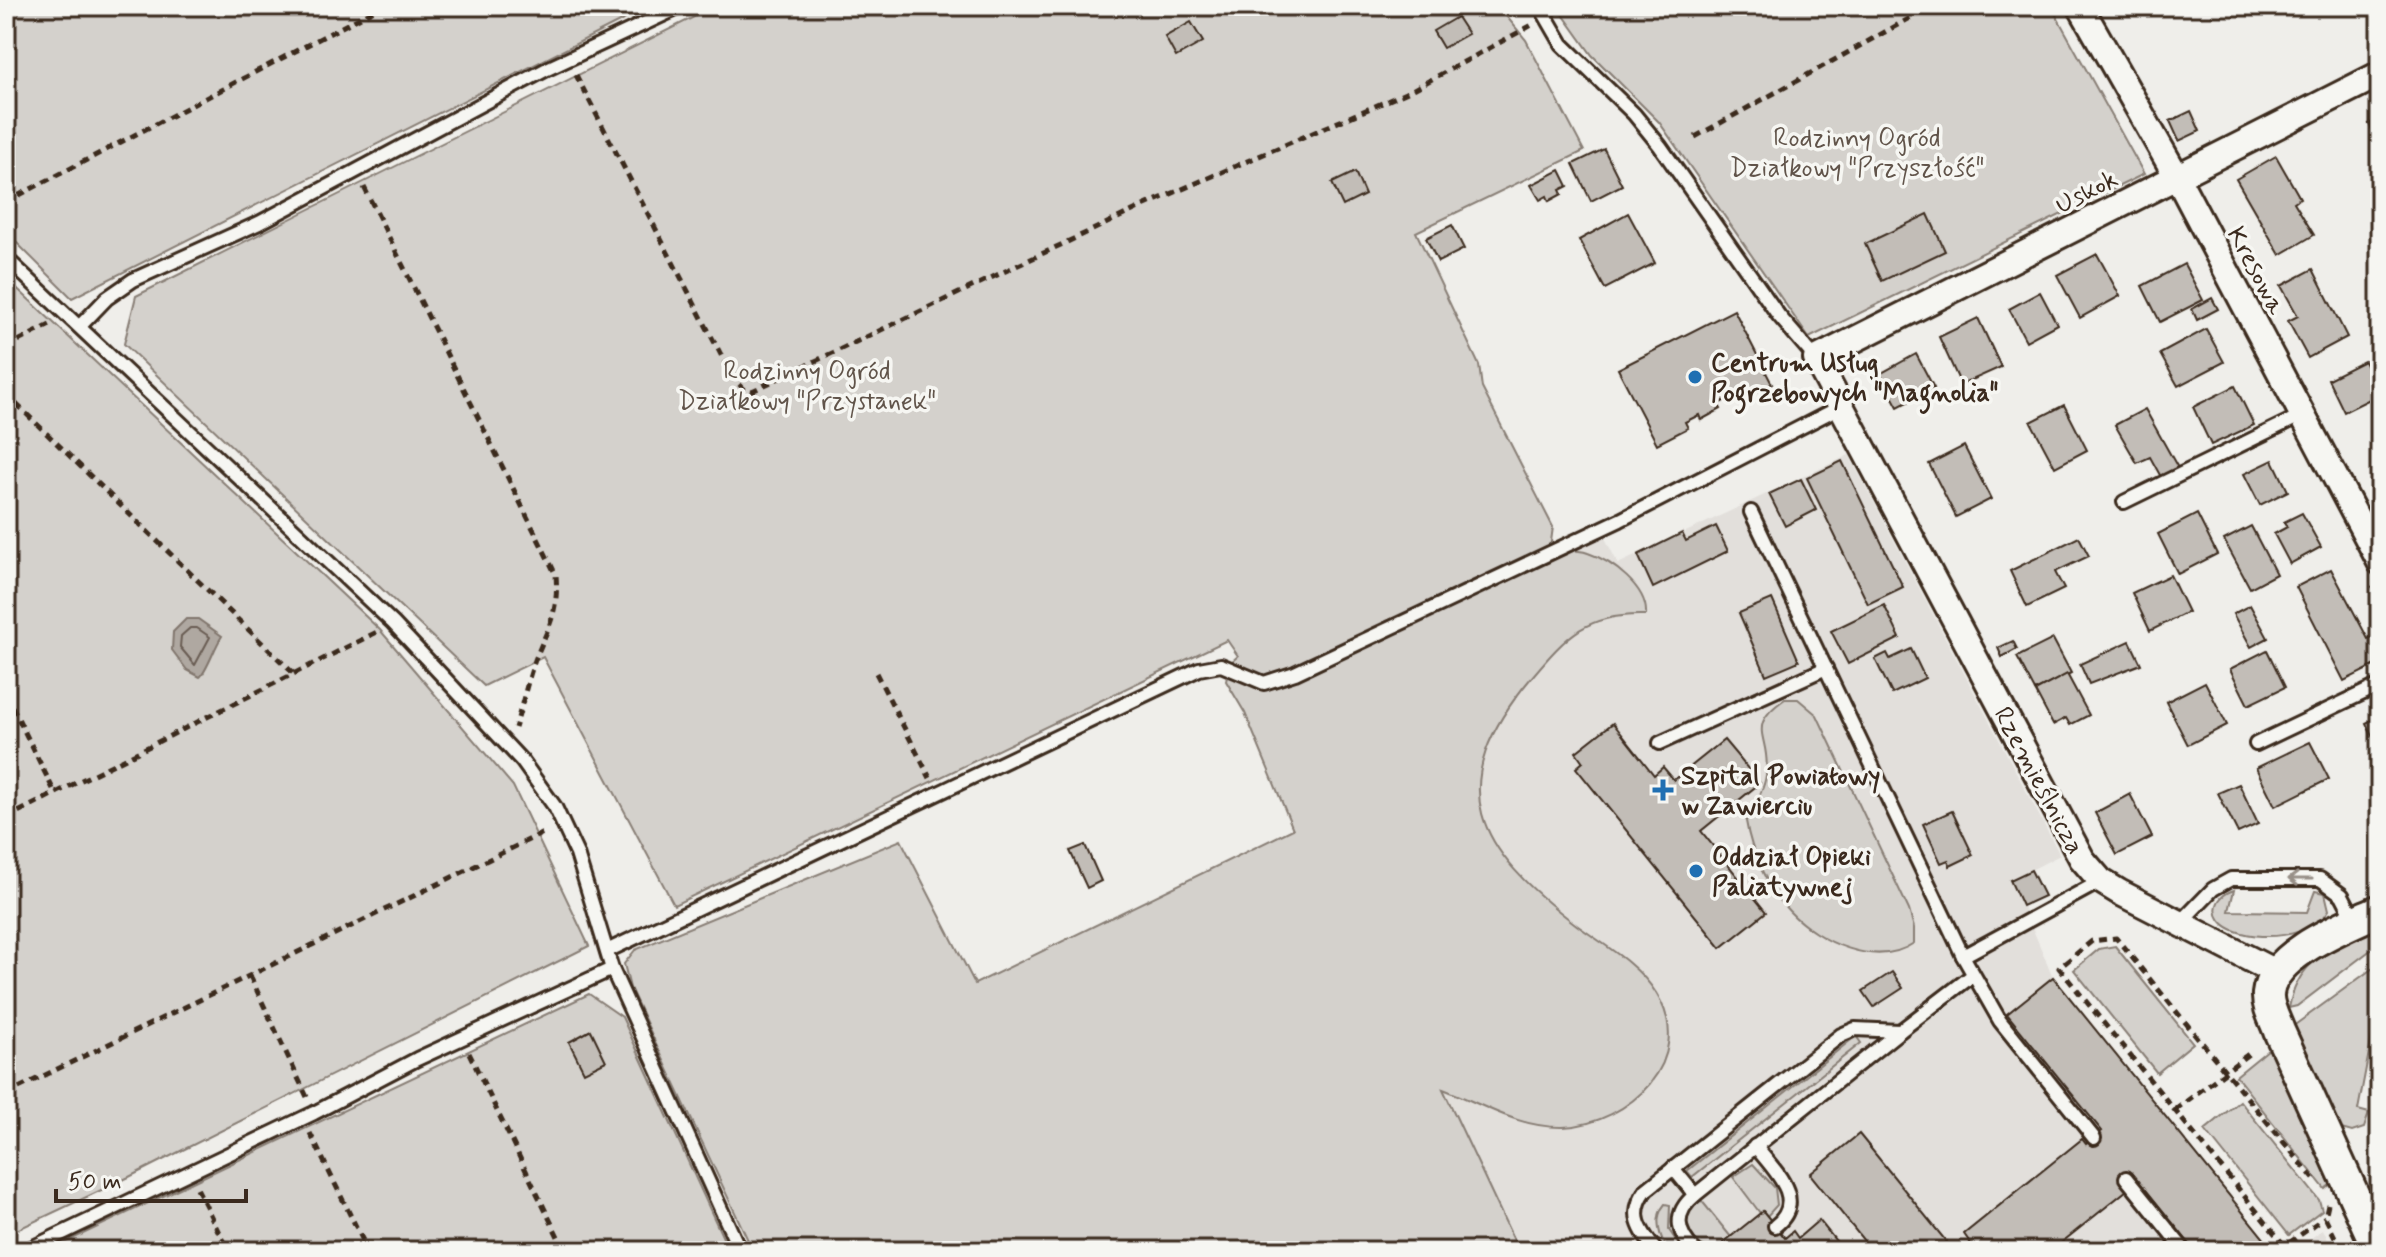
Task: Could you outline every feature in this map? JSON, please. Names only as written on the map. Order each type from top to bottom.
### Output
[{"type":"street","name":"Kresowa","points":[[2080,6],[2177,177],[2380,562]]},
{"type":"street","name":"Uskok","points":[[1816,359],[2380,74]]},
{"type":"street","name":"Rzemieślnicza","points":[[1816,359],[1844,405],[2067,836],[2101,881],[2277,973]]},
{"type":"street","points":[[2368,916],[2306,947],[2277,973],[2268,994],[2271,1011],[2379,1251]]},
{"type":"lane","points":[[80,326],[107,298],[133,280],[259,223],[568,60],[682,6]]},
{"type":"lane","points":[[1543,12],[1583,68],[1634,114],[1660,146],[1779,316],[1816,359]]},
{"type":"lane","points":[[6,258],[393,623],[509,747],[555,807],[577,854],[612,969],[740,1251]]},
{"type":"lane","points":[[607,951],[1199,669],[1221,665],[1264,683],[1295,673],[1620,520],[1844,405]]},
{"type":"lane","points":[[2124,502],[2302,415]]},
{"type":"lane","points":[[1751,512],[1973,975],[2000,1021],[2094,1138]]},
{"type":"lane","points":[[1660,743],[1826,668]]},
{"type":"lane","points":[[2256,744],[2380,685]]},
{"type":"lane","points":[[2181,922],[2222,882],[2260,879],[2320,879],[2331,884],[2368,916]]},
{"type":"lane","points":[[1963,956],[2101,881]]},
{"type":"lane","points":[[25,1251],[308,1116],[462,1038],[612,969]]},
{"type":"lane","points":[[1695,1251],[1684,1237],[1678,1222],[1682,1207],[1973,975]]},
{"type":"lane","points":[[1656,1251],[1641,1231],[1635,1216],[1638,1201],[1673,1168],[1841,1035],[1855,1029],[1900,1031]]},
{"type":"lane","points":[[1755,1146],[1781,1178],[1790,1197],[1788,1212],[1775,1226]]},
{"type":"lane","points":[[1673,1168],[1695,1195]]},
{"type":"lane","points":[[2126,1178],[2185,1251]]},
{"type":"path","points":[[6,202],[382,6]]},
{"type":"path","points":[[1695,137],[1932,6]]},
{"type":"path","points":[[568,60],[733,378],[745,390],[752,391],[1143,206],[1410,91],[1543,12]]},
{"type":"path","points":[[356,172],[556,575],[558,600],[552,623],[535,660],[509,747]]},
{"type":"path","points":[[6,347],[69,315]]},
{"type":"path","points":[[6,394],[294,674]]},
{"type":"path","points":[[6,818],[393,623]]},
{"type":"path","points":[[876,673],[937,794]]},
{"type":"path","points":[[6,694],[55,793]]},
{"type":"path","points":[[6,1094],[563,824]]},
{"type":"path","points":[[2315,1180],[2116,938],[2092,941],[2059,968],[2285,1246],[2325,1217],[2329,1205],[2325,1192]]},
{"type":"path","points":[[250,976],[368,1251]]},
{"type":"path","points":[[462,1038],[565,1251]]},
{"type":"path","points":[[2175,1110],[2251,1052]]},
{"type":"path","points":[[190,1172],[228,1251]]},
{"type":"path","points":[[2325,1217],[2342,1251]]},
{"type":"shaded area","name":"Szpital Powiatowy w Zawierciu","points":[[1849,455],[2060,855],[2031,870],[2044,895],[2023,906],[2053,977],[2274,1251],[1519,1251],[1259,702],[1604,536],[1618,564]]},
{"type":"shaded area","points":[[2323,1229],[2333,1251],[2295,1251]]},
{"type":"green space","points":[[6,6],[651,6],[72,298],[6,232]]},
{"type":"green space","name":"Rodzinny Ogród Działkowy \"Przystanek\"","points":[[716,6],[1498,6],[1526,40],[1584,151],[1416,232],[1479,365],[1482,388],[1553,527],[1550,549],[1588,553],[1607,562],[1635,586],[1645,605],[1646,615],[1608,618],[1580,630],[1556,650],[1531,678],[1503,717],[1486,752],[1479,784],[1482,814],[1494,842],[1515,870],[1543,898],[1620,956],[1649,983],[1667,1018],[1668,1041],[1662,1064],[1650,1084],[1633,1101],[1588,1123],[1563,1127],[1531,1124],[1443,1089],[1519,1251],[753,1251],[630,988],[624,964],[635,950],[901,840],[975,984],[1293,829],[1245,713],[1226,681],[1230,663],[1238,656],[1227,640],[674,905],[543,657],[484,686],[124,344],[136,296]]},
{"type":"green space","name":"Rodzinny Ogród Działkowy \"Przyszłość\"","points":[[1557,6],[2051,6],[2144,174],[1809,338],[1659,122],[1592,55]]},
{"type":"green space","points":[[6,278],[380,630],[513,786],[589,946],[129,1177],[6,1235]]},
{"type":"green space","points":[[1785,699],[1798,699],[1817,715],[1909,910],[1914,943],[1883,953],[1865,952],[1831,942],[1789,911],[1767,881],[1756,857],[1746,821],[1765,781],[1767,762],[1762,726],[1772,709]]},
{"type":"green space","points":[[2234,890],[2229,911],[2307,912],[2315,891],[2325,893],[2329,910],[2311,927],[2298,932],[2270,936],[2242,933],[2224,925],[2217,914],[2216,908],[2221,898]]},
{"type":"green space","points":[[2372,929],[2380,932],[2380,943],[2297,1006],[2289,1008],[2293,991],[2308,967],[2330,950]]},
{"type":"green space","points":[[2115,946],[2193,1043],[2157,1073],[2074,970],[2099,949]]},
{"type":"green space","points":[[2380,963],[2380,994],[2358,1110],[2369,1113],[2364,1128],[2352,1132],[2341,1129],[2292,1027]]},
{"type":"green space","points":[[589,994],[622,1017],[729,1251],[47,1251]]},
{"type":"green space","points":[[1856,1036],[1861,1043],[1692,1177],[1687,1171]]},
{"type":"green space","points":[[2269,1049],[2331,1184],[2325,1189],[2236,1076]]},
{"type":"green space","points":[[2240,1101],[2319,1200],[2322,1210],[2289,1235],[2205,1130]]},
{"type":"green space","points":[[1753,1164],[1775,1188],[1777,1205],[1767,1216],[1763,1211],[1760,1213],[1733,1177]]},
{"type":"green space","points":[[1701,1200],[1731,1237],[1728,1249],[1705,1247],[1689,1231],[1686,1215],[1695,1201]]},
{"type":"green space","points":[[1665,1204],[1670,1205],[1669,1230],[1683,1251],[1669,1251],[1662,1240],[1658,1221]]},
{"type":"water","points":[[186,619],[198,619],[222,636],[200,677],[187,670],[172,650],[173,632]]},
{"type":"building","points":[[1457,17],[1468,34],[1443,48],[1433,31]]},
{"type":"building","points":[[1191,22],[1203,42],[1176,57],[1165,37]]},
{"type":"building","points":[[2191,111],[2200,131],[2179,141],[2170,121]]},
{"type":"building","points":[[2380,118],[2380,146],[2369,124]]},
{"type":"building","points":[[1604,149],[1622,185],[1591,201],[1573,164]]},
{"type":"building","points":[[2276,156],[2300,198],[2294,202],[2314,235],[2280,255],[2236,179]]},
{"type":"building","points":[[1560,170],[1568,186],[1560,190],[1562,194],[1549,201],[1547,196],[1540,200],[1531,185]]},
{"type":"building","points":[[1355,172],[1365,195],[1343,206],[1332,183]]},
{"type":"building","points":[[1628,213],[1655,263],[1605,289],[1579,240]]},
{"type":"building","points":[[1928,214],[1945,251],[1882,281],[1865,244]]},
{"type":"building","points":[[1452,225],[1464,249],[1438,262],[1426,238]]},
{"type":"building","points":[[2097,254],[2120,296],[2080,318],[2057,275]]},
{"type":"building","points":[[2184,264],[2203,300],[2160,322],[2142,286]]},
{"type":"building","points":[[2313,269],[2347,337],[2308,358],[2288,321],[2298,316],[2281,286]]},
{"type":"building","points":[[2040,292],[2057,324],[2026,341],[2009,309]]},
{"type":"building","points":[[2212,298],[2218,309],[2197,320],[2192,309]]},
{"type":"building","name":"Centrum Usług Pogrzebowych \"Magnolia\"","points":[[1734,310],[1772,384],[1741,400],[1738,394],[1718,404],[1721,409],[1701,420],[1699,415],[1685,422],[1688,428],[1657,444],[1618,369]]},
{"type":"building","points":[[1978,318],[2001,367],[1961,385],[1939,337]]},
{"type":"building","points":[[2206,329],[2224,362],[2178,386],[2160,354]]},
{"type":"building","points":[[1916,354],[1934,388],[1898,407],[1880,374]]},
{"type":"building","points":[[2364,361],[2380,394],[2344,412],[2328,379]]},
{"type":"building","points":[[2235,386],[2254,425],[2211,445],[2193,407]]},
{"type":"building","points":[[2064,405],[2087,450],[2055,467],[2031,422]]},
{"type":"building","points":[[2145,409],[2178,468],[2161,477],[2150,457],[2137,463],[2115,425]]},
{"type":"building","points":[[1964,446],[1991,499],[1956,517],[1929,464]]},
{"type":"building","points":[[2273,460],[2288,491],[2260,505],[2244,474]]},
{"type":"building","points":[[1842,461],[1903,587],[1868,604],[1807,478]]},
{"type":"building","points":[[1801,479],[1816,510],[1785,526],[1769,494]]},
{"type":"building","points":[[2302,513],[2321,547],[2290,564],[2274,534],[2287,527],[2284,522]]},
{"type":"building","points":[[2197,514],[2217,554],[2178,574],[2158,534]]},
{"type":"building","points":[[1716,526],[1728,551],[1653,588],[1638,555],[1682,533],[1686,541]]},
{"type":"building","points":[[2251,526],[2276,574],[2250,588],[2224,540]]},
{"type":"building","points":[[2079,537],[2089,556],[2055,572],[2064,589],[2027,607],[2010,571]]},
{"type":"building","points":[[2331,569],[2368,639],[2378,634],[2380,638],[2380,663],[2344,681],[2296,587]]},
{"type":"building","points":[[2170,575],[2188,612],[2150,631],[2132,593]]},
{"type":"building","points":[[1772,599],[1799,661],[1766,675],[1739,613]]},
{"type":"building","points":[[1884,605],[1900,638],[1848,664],[1831,631]]},
{"type":"building","points":[[2250,605],[2268,638],[2251,647],[2233,614]]},
{"type":"building","points":[[2053,639],[2071,673],[2035,691],[2017,657]]},
{"type":"building","points":[[2013,641],[2017,649],[2002,657],[1998,648]]},
{"type":"building","points":[[2130,641],[2141,664],[2089,684],[2080,664]]},
{"type":"building","points":[[1911,649],[1925,678],[1892,694],[1875,659],[1887,653],[1890,659]]},
{"type":"building","points":[[2267,650],[2285,687],[2248,705],[2230,669]]},
{"type":"building","points":[[2067,674],[2089,715],[2070,725],[2066,718],[2053,725],[2035,691]]},
{"type":"building","points":[[2205,682],[2227,725],[2188,745],[2166,702]]},
{"type":"building","points":[[2380,716],[2380,752],[2366,723]]},
{"type":"building","name":"Oddział Opieki Paliatywnej","points":[[1613,723],[1654,775],[1663,767],[1674,780],[1724,740],[1760,783],[1701,831],[1766,912],[1721,948],[1576,768],[1583,762],[1576,752]]},
{"type":"building","points":[[2310,742],[2329,779],[2275,806],[2256,768]]},
{"type":"building","points":[[2239,784],[2258,824],[2238,833],[2218,793]]},
{"type":"building","points":[[2130,794],[2152,837],[2117,855],[2095,813]]},
{"type":"building","points":[[1952,811],[1973,855],[1950,866],[1948,860],[1941,863],[1923,824]]},
{"type":"building","points":[[1085,845],[1101,881],[1087,888],[1070,851]]},
{"type":"building","points":[[2031,870],[2044,896],[2022,906],[2010,880]]},
{"type":"building","points":[[1892,972],[1903,988],[1874,1007],[1863,991]]},
{"type":"building","points":[[2053,977],[2274,1251],[2195,1251],[2132,1173],[2121,1182],[2127,1190],[2051,1251],[1962,1251],[1971,1244],[1964,1234],[2082,1139],[2086,1144],[2102,1131],[2007,1014]]},
{"type":"building","points":[[591,1030],[606,1061],[584,1072],[569,1042]]},
{"type":"building","points":[[1859,1134],[1954,1251],[1872,1251],[1810,1174]]},
{"type":"building","points":[[1763,1211],[1785,1238],[1793,1231],[1798,1238],[1819,1220],[1844,1251],[1729,1251],[1723,1243]]},
{"type":"place","name":"Centrum Usług Pogrzebowych \"Magnolia\"","points":[[1695,377]]},
{"type":"place","name":"Szpital Powiatowy w Zawierciu","points":[[1663,790]]},
{"type":"place","name":"Oddział Opieki Paliatywnej","points":[[1696,871]]}]
